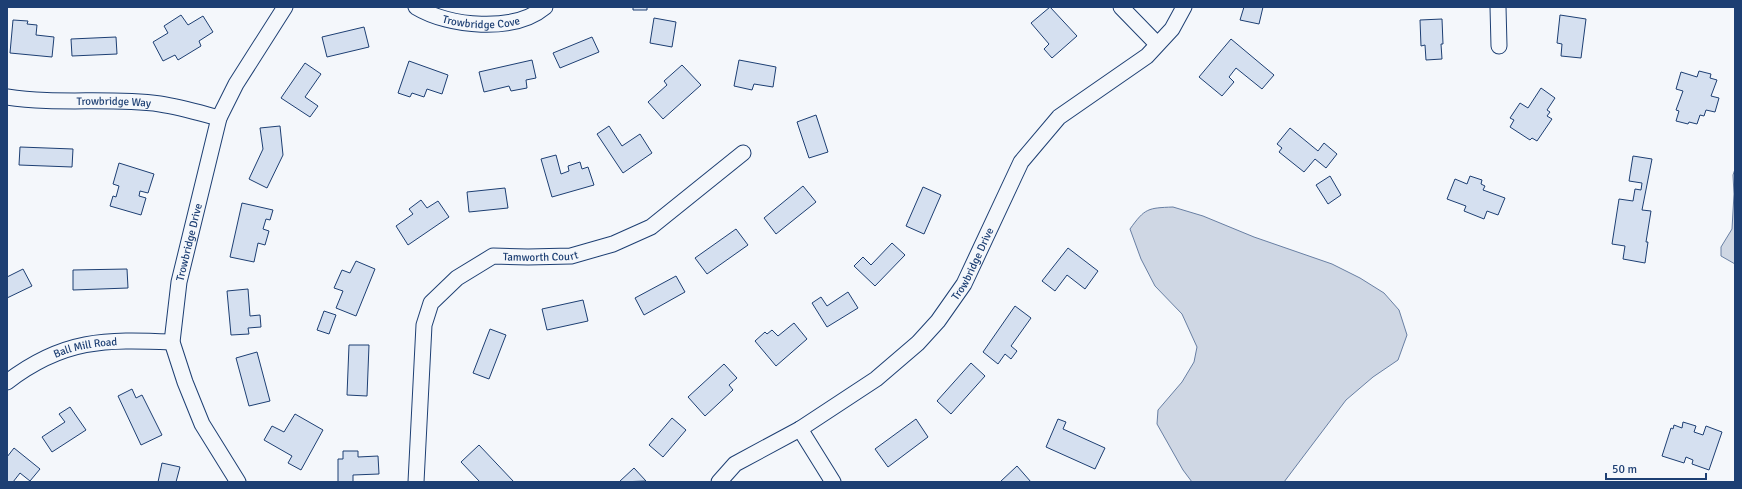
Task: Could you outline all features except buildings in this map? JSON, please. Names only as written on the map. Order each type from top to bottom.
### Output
[{"type":"street","name":"Trowbridge Drive","points":[[238,482],[202,424],[185,382],[172,342],[179,282],[219,118],[236,84],[285,7]]},
{"type":"street","name":"Trowbridge Cove","points":[[416,7],[445,20],[474,24],[508,23],[538,12],[545,7]]},
{"type":"street","points":[[1121,7],[1157,44]]},
{"type":"street","name":"Trowbridge Drive","points":[[719,482],[735,464],[800,429],[876,379],[918,343],[938,321],[964,284],[1021,162],[1031,148],[1059,117],[1147,56],[1172,29],[1184,7]]},
{"type":"street","points":[[1498,7],[1499,46]]},
{"type":"street","name":"Trowbridge Way","points":[[7,97],[31,101],[104,101],[160,104],[219,118]]},
{"type":"street","name":"Tamworth Court","points":[[416,482],[424,325],[431,303],[457,278],[493,256],[571,256],[613,244],[651,227],[743,153]]},
{"type":"street","name":"Ball Mill Road","points":[[7,382],[23,369],[59,351],[87,344],[124,340],[172,342]]},
{"type":"street","points":[[800,429],[833,482]]},
{"type":"shaded area","points":[[1735,169],[1735,264],[1721,256],[1721,247],[1732,229],[1734,194],[1733,175]]},
{"type":"shaded area","points":[[1173,207],[1203,216],[1254,237],[1332,264],[1360,278],[1384,293],[1399,310],[1407,335],[1398,360],[1373,377],[1346,400],[1284,482],[1192,482],[1183,470],[1157,424],[1158,410],[1182,382],[1194,362],[1197,347],[1182,314],[1155,286],[1141,259],[1130,229],[1148,210]]}]
